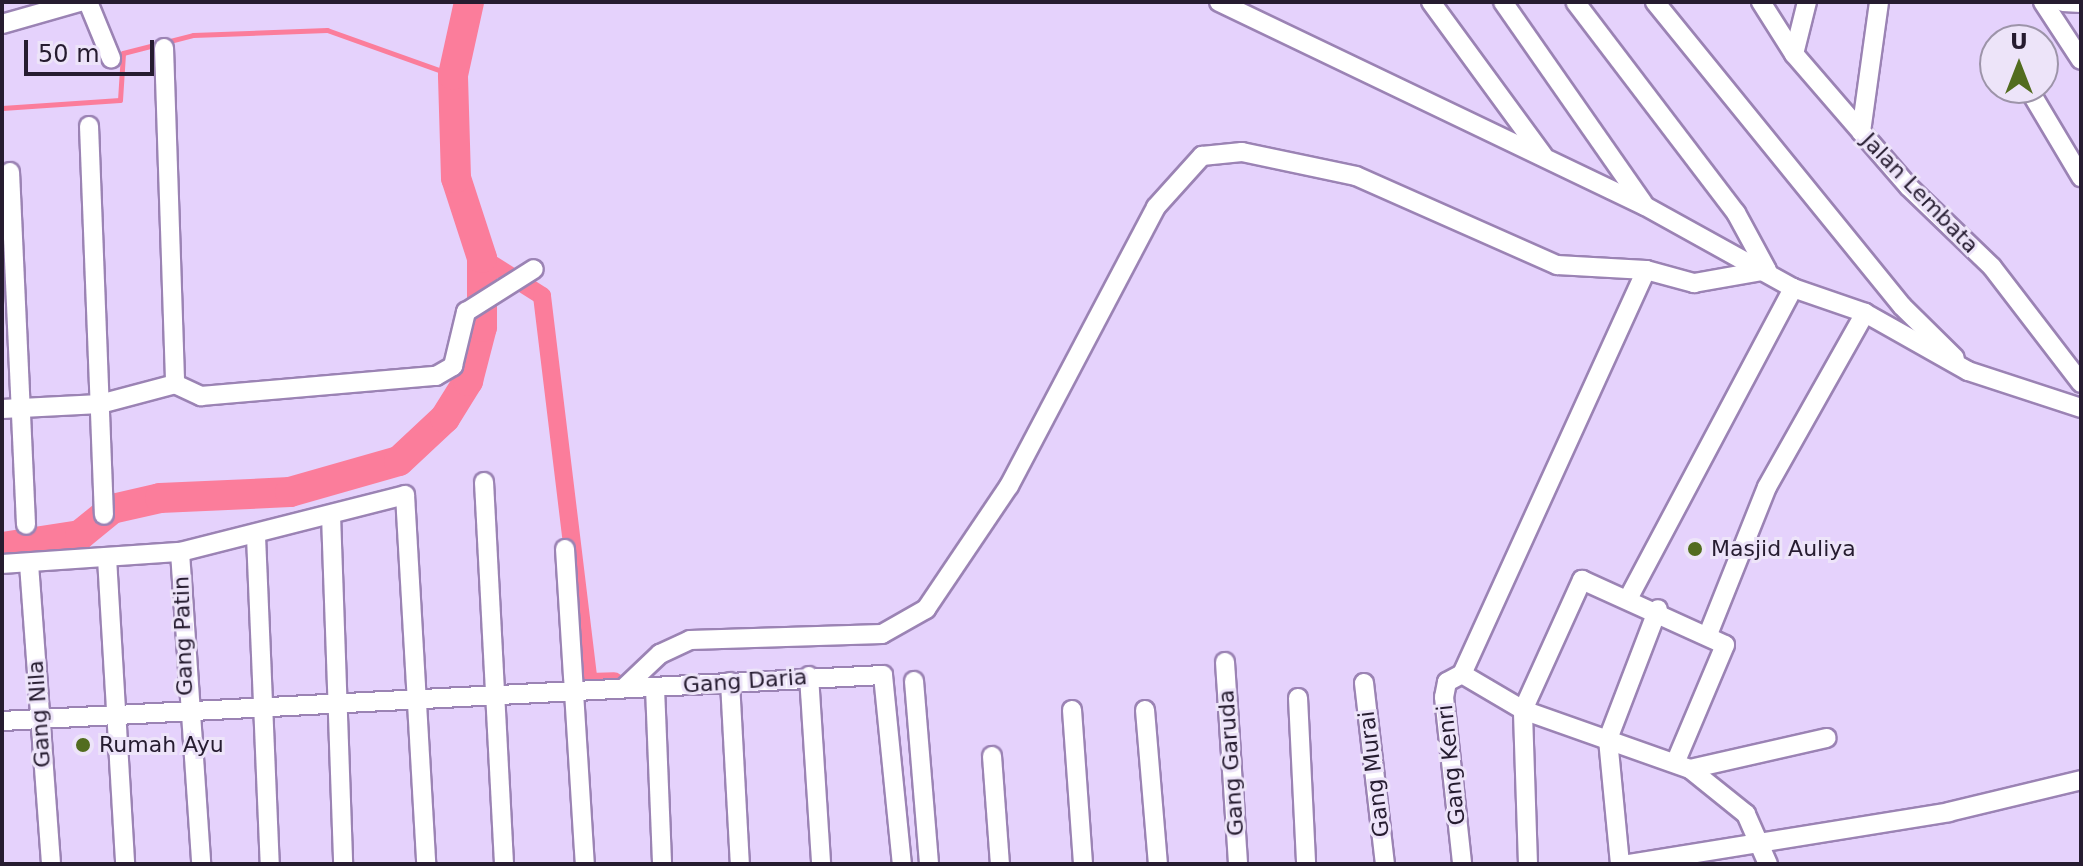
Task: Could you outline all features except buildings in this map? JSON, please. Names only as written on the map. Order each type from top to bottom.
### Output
[{"type":"street","points":[[2,24],[80,2]]},
{"type":"street","points":[[88,2],[111,58]]},
{"type":"street","points":[[1219,2],[1645,206],[1767,270],[1793,288],[1865,313],[1968,371],[2081,408]]},
{"type":"street","points":[[1431,2],[1545,158]]},
{"type":"street","points":[[1503,2],[1645,206]]},
{"type":"street","points":[[1575,2],[1736,213],[1767,270]]},
{"type":"street","points":[[1655,2],[1902,306],[1968,371]]},
{"type":"street","name":"Jalan Lembata","points":[[1761,2],[1794,54],[1861,132],[1992,267],[2081,383]]},
{"type":"street","points":[[1794,54],[1807,2]]},
{"type":"street","points":[[1861,132],[1879,2]]},
{"type":"street","points":[[2043,2],[2081,60]]},
{"type":"street","points":[[2063,2],[2081,3]]},
{"type":"street","points":[[164,48],[175,384]]},
{"type":"street","points":[[2038,104],[2081,177]]},
{"type":"street","points":[[89,126],[104,515]]},
{"type":"street","points":[[627,685],[660,654],[690,640],[882,634],[926,609],[1009,486],[1156,207],[1202,156],[1242,152],[1343,172],[1433,204],[1557,265],[1646,270],[1694,283],[1767,270]]},
{"type":"street","points":[[10,172],[25,407],[26,525]]},
{"type":"street","points":[[2,409],[100,404],[175,384],[201,396],[436,376],[453,366],[460,321],[473,306],[534,269]]},
{"type":"street","points":[[1646,270],[1462,674],[1523,710],[1683,765],[1746,814],[1763,841],[1768,864]]},
{"type":"street","points":[[1629,597],[1793,288]]},
{"type":"street","points":[[1709,632],[1767,487],[1865,313]]},
{"type":"street","points":[[484,482],[499,694],[504,864]]},
{"type":"street","points":[[2,564],[180,552],[256,536],[396,494],[408,499],[426,864]]},
{"type":"street","points":[[331,515],[334,703],[343,864]]},
{"type":"street","points":[[256,536],[270,864]]},
{"type":"street","points":[[565,549],[585,864]]},
{"type":"street","name":"Gang Patin","points":[[180,552],[186,709],[201,864]]},
{"type":"street","points":[[107,558],[125,864]]},
{"type":"street","name":"Gang Nila","points":[[29,564],[38,722],[51,864]]},
{"type":"street","points":[[1528,864],[1523,710],[1582,580],[1709,632],[1725,653],[1683,765]]},
{"type":"street","points":[[1620,864],[1608,739],[1658,609]]},
{"type":"street","name":"Gang Garuda","points":[[1225,662],[1238,864]]},
{"type":"street","name":"Gang Kenri","points":[[1462,674],[1447,682],[1444,697],[1462,864]]},
{"type":"street","points":[[809,676],[821,864]]},
{"type":"street","name":"Gang Daria","points":[[2,721],[38,722],[186,709],[627,685],[655,688],[809,676],[884,676],[902,864]]},
{"type":"street","points":[[914,681],[929,864]]},
{"type":"street","points":[[730,682],[740,864]]},
{"type":"street","name":"Gang Murai","points":[[1364,683],[1385,864]]},
{"type":"street","points":[[655,688],[662,864]]},
{"type":"street","points":[[1298,698],[1306,864]]},
{"type":"street","points":[[1072,710],[1083,864]]},
{"type":"street","points":[[1145,710],[1158,864]]},
{"type":"street","points":[[1683,765],[1827,738]]},
{"type":"street","points":[[992,756],[1000,864]]},
{"type":"street","points":[[1641,863],[1949,812],[2081,780]]},
{"type":"waterway","points":[[2,547],[80,535],[112,509],[160,498],[290,492],[399,461],[445,418],[468,381],[482,327],[482,258],[456,178],[453,75],[469,2]]},
{"type":"waterway","points":[[2,108],[120,100],[123,53],[193,35],[327,30],[453,75]]},
{"type":"waterway","points":[[482,258],[542,296],[589,682],[614,681]]},
{"type":"place","name":"Masjid Auliya","points":[[1695,549]]},
{"type":"place","name":"Rumah Ayu","points":[[83,745]]}]
